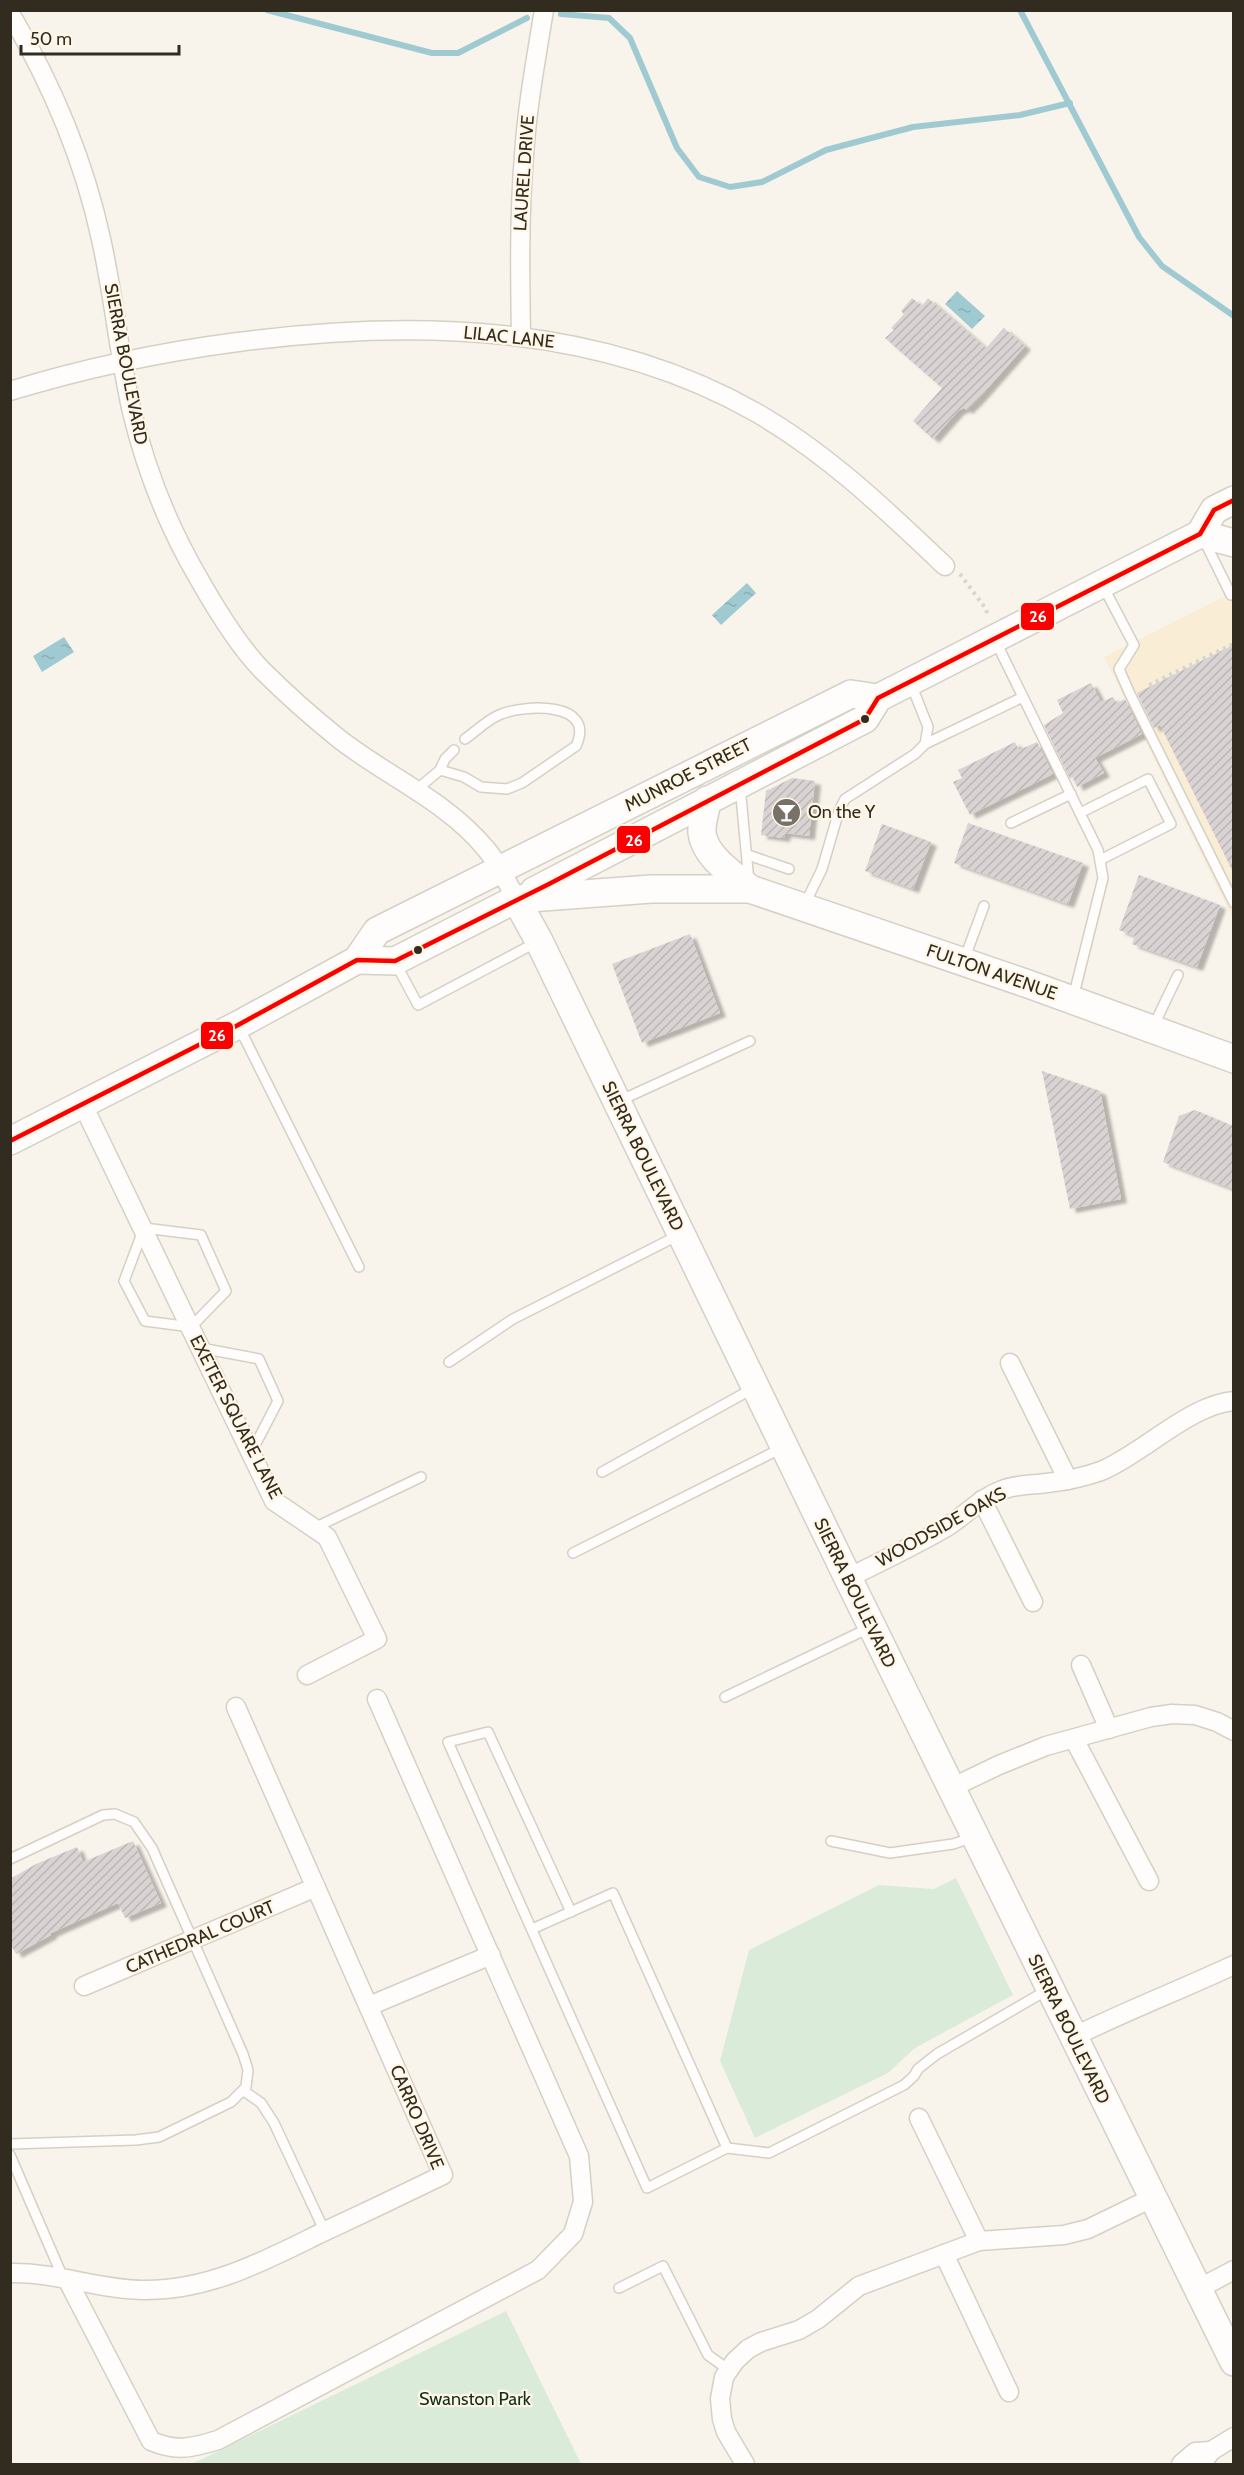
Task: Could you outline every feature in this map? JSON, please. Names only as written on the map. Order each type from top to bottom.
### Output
[{"type":"street","name":"LAUREL DRIVE","points":[[520,336],[520,231],[524,156],[531,83],[544,10]]},
{"type":"street","name":"SIERRA BOULEVARD","points":[[10,13],[29,46],[60,112],[85,180],[101,236],[132,413],[159,498],[198,578],[221,616],[261,669],[339,739],[449,814],[486,848],[500,869],[539,941],[755,1388],[1233,2362]]},
{"type":"street","name":"LILAC LANE","points":[[10,391],[122,362],[221,344],[345,332],[419,330],[520,336],[584,348],[650,366],[701,385],[756,413],[812,448],[846,475],[945,566]]},
{"type":"street","points":[[1233,501],[1214,510],[1200,534],[1233,543]]},
{"type":"street","name":"MUNROE STREET","points":[[516,899],[865,719],[878,698],[1200,534]]},
{"type":"street","name":"MUNROE STREET","points":[[500,869],[850,694],[878,698]]},
{"type":"street","name":"FULTON AVENUE","points":[[707,800],[702,832],[707,848],[718,861],[750,889]]},
{"type":"street","points":[[10,1141],[238,1025],[357,960],[377,931],[500,869]]},
{"type":"street","name":"FULTON AVENUE","points":[[395,962],[516,899],[651,889],[750,889],[1073,1000],[1233,1059]]},
{"type":"street","points":[[357,960],[395,962]]},
{"type":"street","name":"EXETER SQUARE LANE","points":[[83,1105],[274,1501],[327,1537],[377,1639],[307,1675]]},
{"type":"street","points":[[1010,1363],[1068,1480]]},
{"type":"street","name":"WOODSIDE OAKS","points":[[848,1578],[948,1526],[982,1500],[1002,1490],[1068,1480],[1100,1471],[1127,1458],[1196,1414],[1210,1407],[1233,1401]]},
{"type":"street","points":[[982,1500],[1033,1602]]},
{"type":"street","points":[[1081,1665],[1109,1729]]},
{"type":"street","points":[[66,2280],[151,2441],[171,2449],[178,2449],[218,2440],[538,2270],[573,2234],[583,2202],[579,2156],[377,1699]]},
{"type":"street","name":"CARRO DRIVE","points":[[10,2273],[66,2280],[104,2288],[147,2290],[190,2286],[246,2269],[443,2175],[236,1707]]},
{"type":"street","points":[[951,1788],[1046,1746],[1172,1714],[1195,1715],[1217,1722],[1233,1731]]},
{"type":"street","points":[[1074,1739],[1149,1881]]},
{"type":"street","name":"CATHEDRAL COURT","points":[[84,1986],[316,1887]]},
{"type":"street","points":[[369,2006],[491,1955]]},
{"type":"street","points":[[1073,2037],[1134,2007],[1167,1996],[1233,1965]]},
{"type":"street","points":[[919,2118],[979,2241]]},
{"type":"street","points":[[745,2464],[722,2419],[720,2399],[721,2388],[729,2370],[748,2349],[761,2342],[799,2330],[818,2319],[859,2286],[944,2254],[979,2241],[1072,2233],[1088,2229],[1152,2198]]},
{"type":"street","points":[[944,2254],[1009,2392]]},
{"type":"street","points":[[1198,2289],[1233,2270]]},
{"type":"street","points":[[1181,2464],[1195,2452],[1206,2458],[1233,2437]]},
{"type":"lane","points":[[1200,534],[1231,595],[1233,593]]},
{"type":"lane","points":[[1102,584],[1134,645],[1119,669],[1233,903]]},
{"type":"lane","points":[[994,638],[1098,850],[1103,878],[1073,1000]]},
{"type":"lane","points":[[910,681],[928,728],[925,744]]},
{"type":"lane","points":[[804,908],[822,869],[839,811],[845,799],[915,754],[925,744],[1023,697]]},
{"type":"lane","points":[[440,770],[464,777],[481,787],[507,789],[522,783],[576,746],[579,739],[579,728],[575,718],[568,713],[549,708],[519,709],[498,715],[465,740]]},
{"type":"lane","points":[[415,791],[440,770],[445,759],[454,750]]},
{"type":"lane","points":[[1080,813],[1148,779],[1171,824],[1100,860]]},
{"type":"lane","points":[[739,783],[750,889]]},
{"type":"lane","points":[[1011,823],[1071,794]]},
{"type":"lane","points":[[748,855],[789,869]]},
{"type":"lane","points":[[963,962],[984,906]]},
{"type":"lane","points":[[395,962],[418,1005],[539,941]]},
{"type":"lane","points":[[1152,1029],[1178,975]]},
{"type":"lane","points":[[238,1025],[359,1267]]},
{"type":"lane","points":[[617,1102],[750,1041]]},
{"type":"lane","points":[[144,1228],[201,1235],[226,1292],[191,1327],[145,1321],[124,1281],[144,1228]]},
{"type":"lane","points":[[449,1362],[513,1319],[681,1234]]},
{"type":"lane","points":[[201,1348],[259,1359],[278,1401],[251,1453]]},
{"type":"lane","points":[[602,1472],[755,1388]]},
{"type":"lane","points":[[573,1553],[784,1447]]},
{"type":"lane","points":[[314,1528],[421,1477]]},
{"type":"lane","points":[[725,1698],[872,1626]]},
{"type":"lane","points":[[571,1912],[488,1732],[448,1742],[647,2188],[728,2148],[769,2153],[904,2085],[918,2069],[937,2054],[1049,1988]]},
{"type":"lane","points":[[10,1859],[88,1820],[103,1815],[126,1816],[143,1832],[152,1848],[194,1939],[246,2062],[249,2079],[244,2091],[231,2102],[180,2128],[153,2138],[10,2144]]},
{"type":"lane","points":[[831,1841],[890,1853],[953,1844],[976,1836]]},
{"type":"lane","points":[[532,1929],[613,1893],[728,2148]]},
{"type":"lane","points":[[244,2091],[261,2103],[274,2123],[325,2232]]},
{"type":"lane","points":[[10,2155],[66,2280]]},
{"type":"lane","points":[[619,2288],[663,2266],[708,2355],[729,2370]]},
{"type":"path","points":[[945,566],[959,573],[986,609],[994,638]]},
{"type":"path","points":[[1149,685],[1231,645],[1233,650]]},
{"type":"shaded area","points":[[1233,592],[1233,919],[1104,657]]},
{"type":"green space","points":[[956,1878],[1013,1995],[915,2048],[888,2073],[755,2138],[720,2061],[749,1950],[879,1885],[934,1889]]},
{"type":"green space","name":"Swanston Park","points":[[506,2311],[581,2464],[190,2464],[200,2460]]},
{"type":"water","points":[[957,291],[985,316],[972,329],[945,304]]},
{"type":"water","points":[[747,583],[756,593],[721,625],[712,615]]},
{"type":"water","points":[[64,637],[74,652],[42,672],[33,656]]},
{"type":"building","points":[[912,298],[922,306],[928,298],[986,348],[1004,328],[1025,346],[979,398],[967,410],[964,408],[958,411],[933,439],[913,421],[942,388],[885,338],[894,330],[891,328],[904,314],[901,311]]},
{"type":"building","points":[[1233,645],[1233,872],[1160,725],[1154,728],[1137,693]]},
{"type":"building","points":[[1091,683],[1101,702],[1113,697],[1117,703],[1125,699],[1142,734],[1095,758],[1104,773],[1077,787],[1073,777],[1070,779],[1044,725],[1063,713],[1057,700]]},
{"type":"building","points":[[1015,742],[1019,750],[1037,742],[1053,774],[970,815],[953,782],[962,778],[958,770]]},
{"type":"building","name":"On the Y","points":[[792,778],[815,781],[809,836],[785,833],[784,838],[761,835],[766,791]]},
{"type":"building","points":[[968,823],[1083,863],[1068,904],[954,863]]},
{"type":"building","points":[[882,824],[931,842],[913,889],[865,871]]},
{"type":"building","points":[[1139,875],[1220,905],[1197,967],[1132,944],[1135,936],[1119,930]]},
{"type":"building","points":[[690,934],[720,1013],[642,1043],[612,964]]},
{"type":"building","points":[[1042,1071],[1100,1091],[1121,1199],[1070,1209]]},
{"type":"building","points":[[1195,1110],[1233,1126],[1233,1189],[1163,1162],[1179,1116]]},
{"type":"building","points":[[133,1841],[161,1903],[125,1918],[118,1903],[51,1933],[16,1954],[10,1943],[10,1879],[36,1864],[77,1847],[83,1862]]},
{"type":"waterway","points":[[267,10],[432,53],[458,53],[527,18]]},
{"type":"waterway","points":[[1020,10],[1139,237],[1162,266],[1234,316]]},
{"type":"waterway","points":[[561,14],[609,18],[630,38],[677,148],[699,177],[730,187],[762,182],[826,150],[913,127],[1020,115],[1070,103]]},
{"type":"transit line","name":"26","points":[[10,1141],[238,1025],[357,960],[395,961],[549,884],[865,719],[878,698],[1200,534],[1214,510],[1234,500]]},
{"type":"place","name":"On the Y","points":[[787,812]]}]
